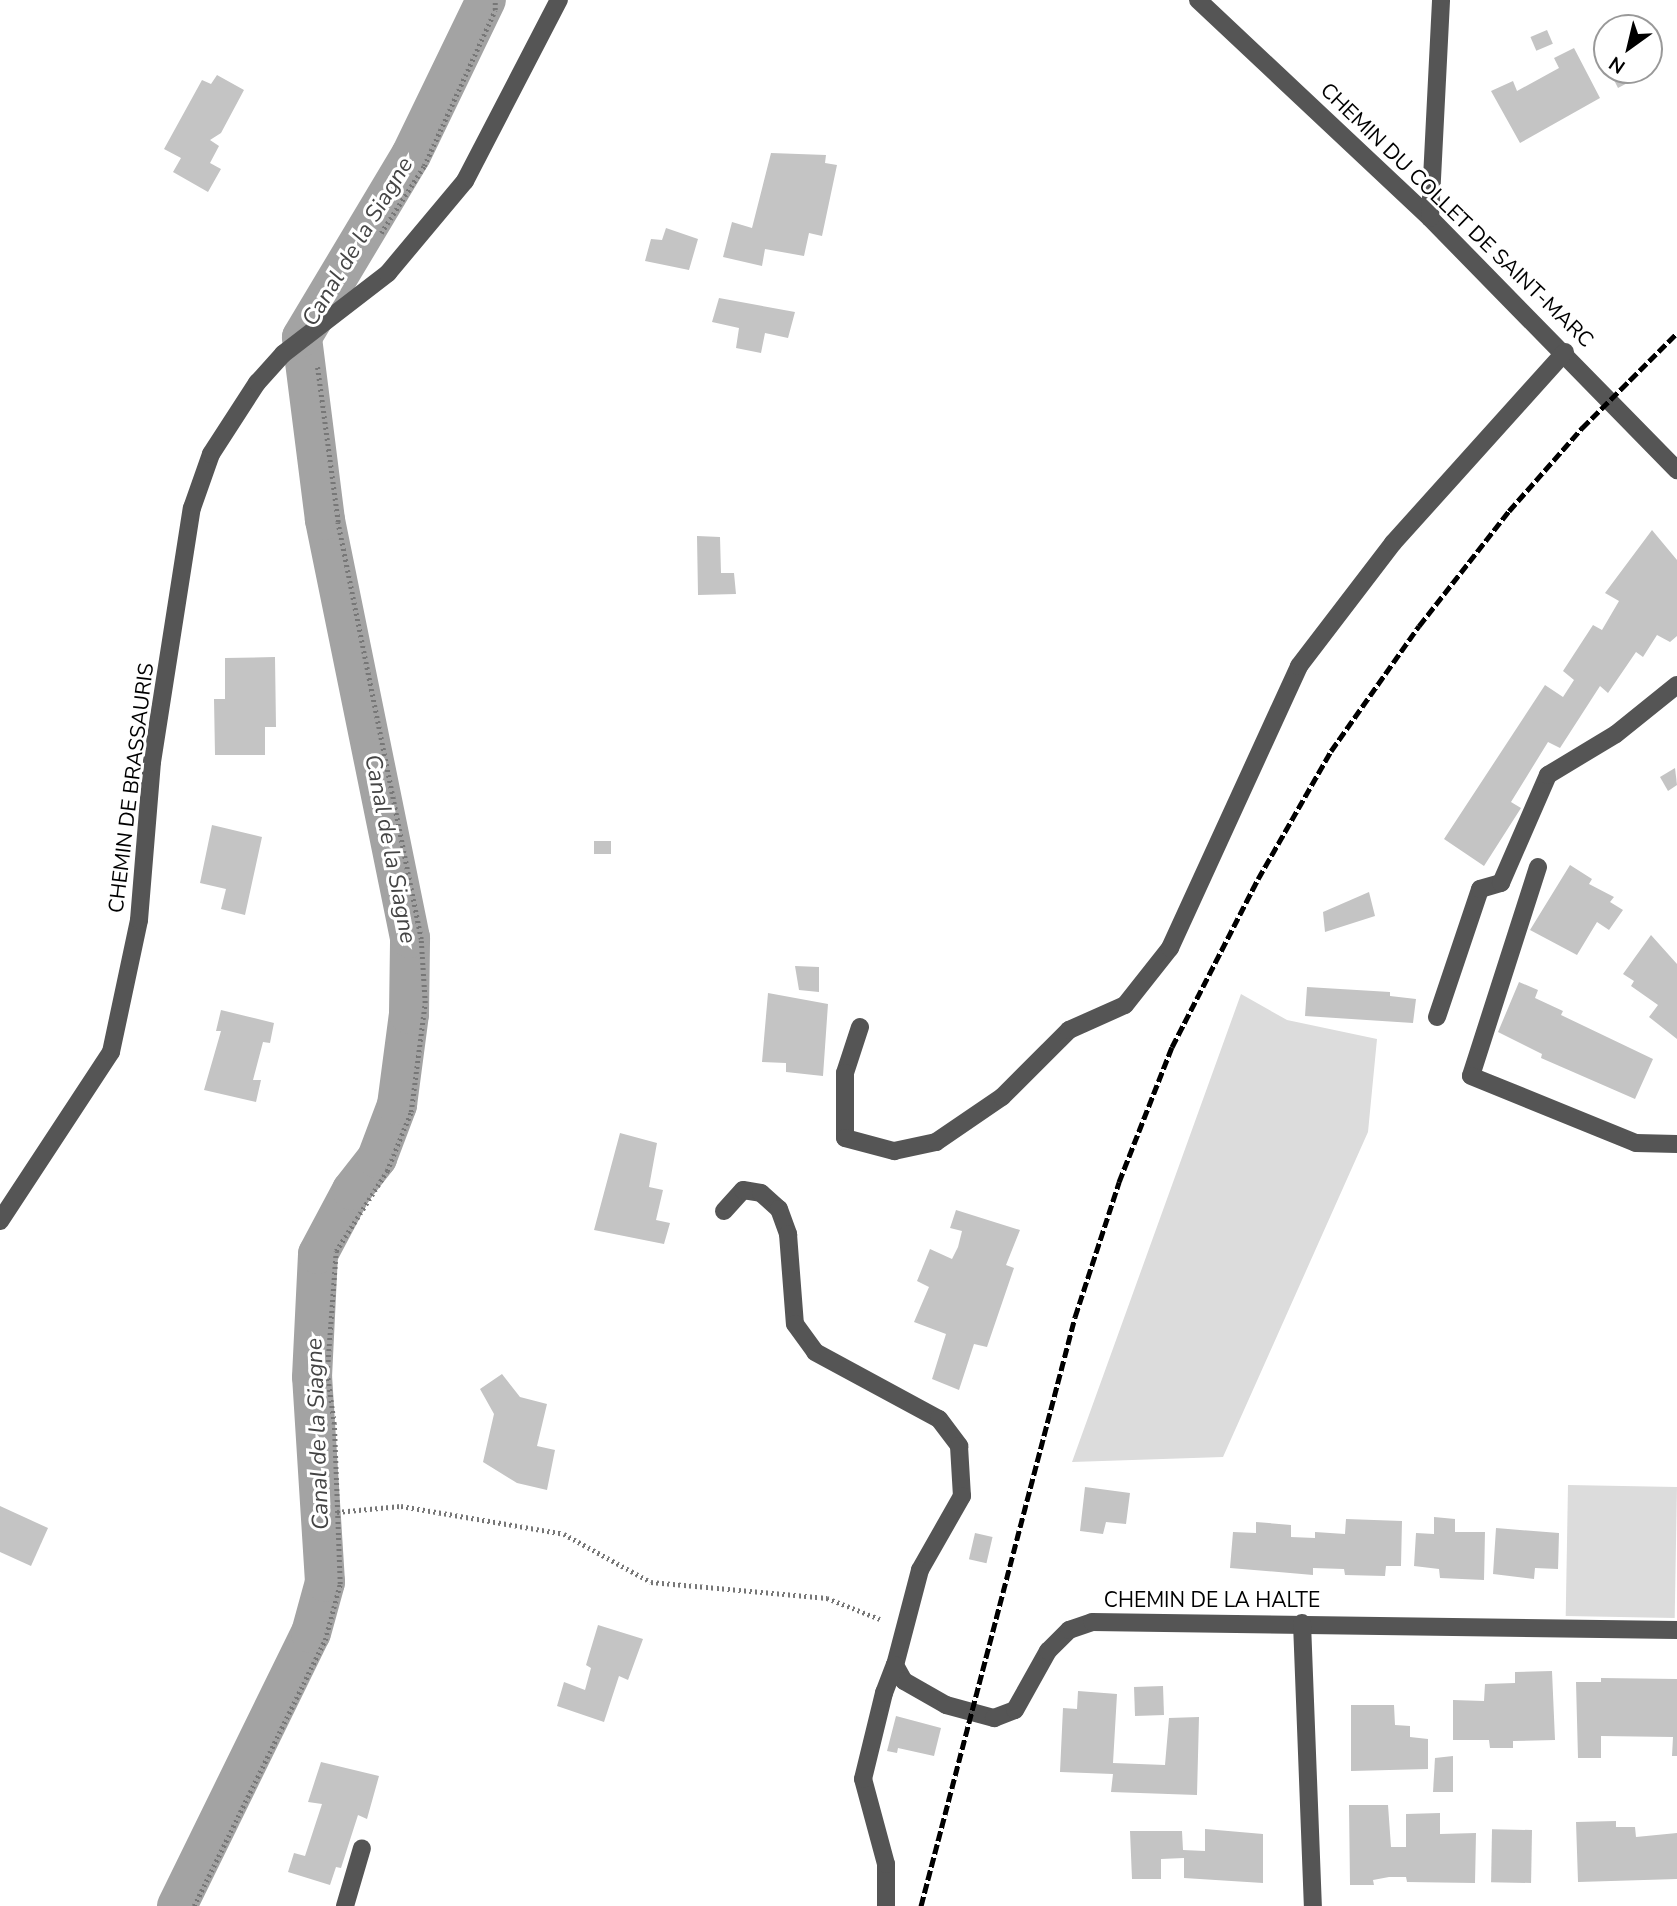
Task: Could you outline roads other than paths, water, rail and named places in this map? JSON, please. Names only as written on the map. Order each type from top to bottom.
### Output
[{"type":"street","name":"CHEMIN DE BRASSAURIS","points":[[0,1221],[111,1052],[139,920],[152,762],[192,508],[211,454],[257,383],[283,354],[388,273],[465,181],[559,0]]},
{"type":"street","name":"CHEMIN DU COLLET DE SAINT-MARC","points":[[1198,0],[1430,218],[1565,352],[1677,470]]},
{"type":"street","points":[[1430,218],[1441,0]]},
{"type":"street","points":[[860,1027],[845,1073],[845,1138],[894,1151],[936,1142],[1002,1097],[1069,1030],[1125,1005],[1170,948],[1299,666],[1393,543],[1565,352]]},
{"type":"street","points":[[1437,1017],[1480,889],[1501,883],[1548,775],[1616,734],[1677,685]]},
{"type":"street","points":[[1538,867],[1471,1076],[1636,1143],[1677,1144]]},
{"type":"street","points":[[724,1211],[743,1190],[761,1193],[779,1209],[788,1234],[795,1324],[815,1352],[939,1419],[959,1446],[962,1496],[920,1570],[895,1665],[884,1693],[863,1779],[887,1864],[886,1906]]},
{"type":"street","name":"CHEMIN DE LA HALTE","points":[[895,1665],[904,1681],[946,1705],[995,1718],[1015,1710],[1048,1651],[1069,1630],[1092,1622],[1677,1630]]},
{"type":"street","points":[[1302,1623],[1313,1906]]},
{"type":"street","points":[[345,1906],[362,1848]]},
{"type":"waterway","name":"Canal de la Siagne","points":[[177,1906],[311,1633],[325,1582],[312,1377],[318,1254],[352,1190],[377,1158],[397,1105],[409,1014],[410,938],[325,520],[302,337],[411,155],[486,0]]},
{"type":"railway","points":[[921,1906],[1075,1317],[1119,1182],[1172,1047],[1258,879],[1331,751],[1419,626],[1509,511],[1582,428],[1677,333]]}]
